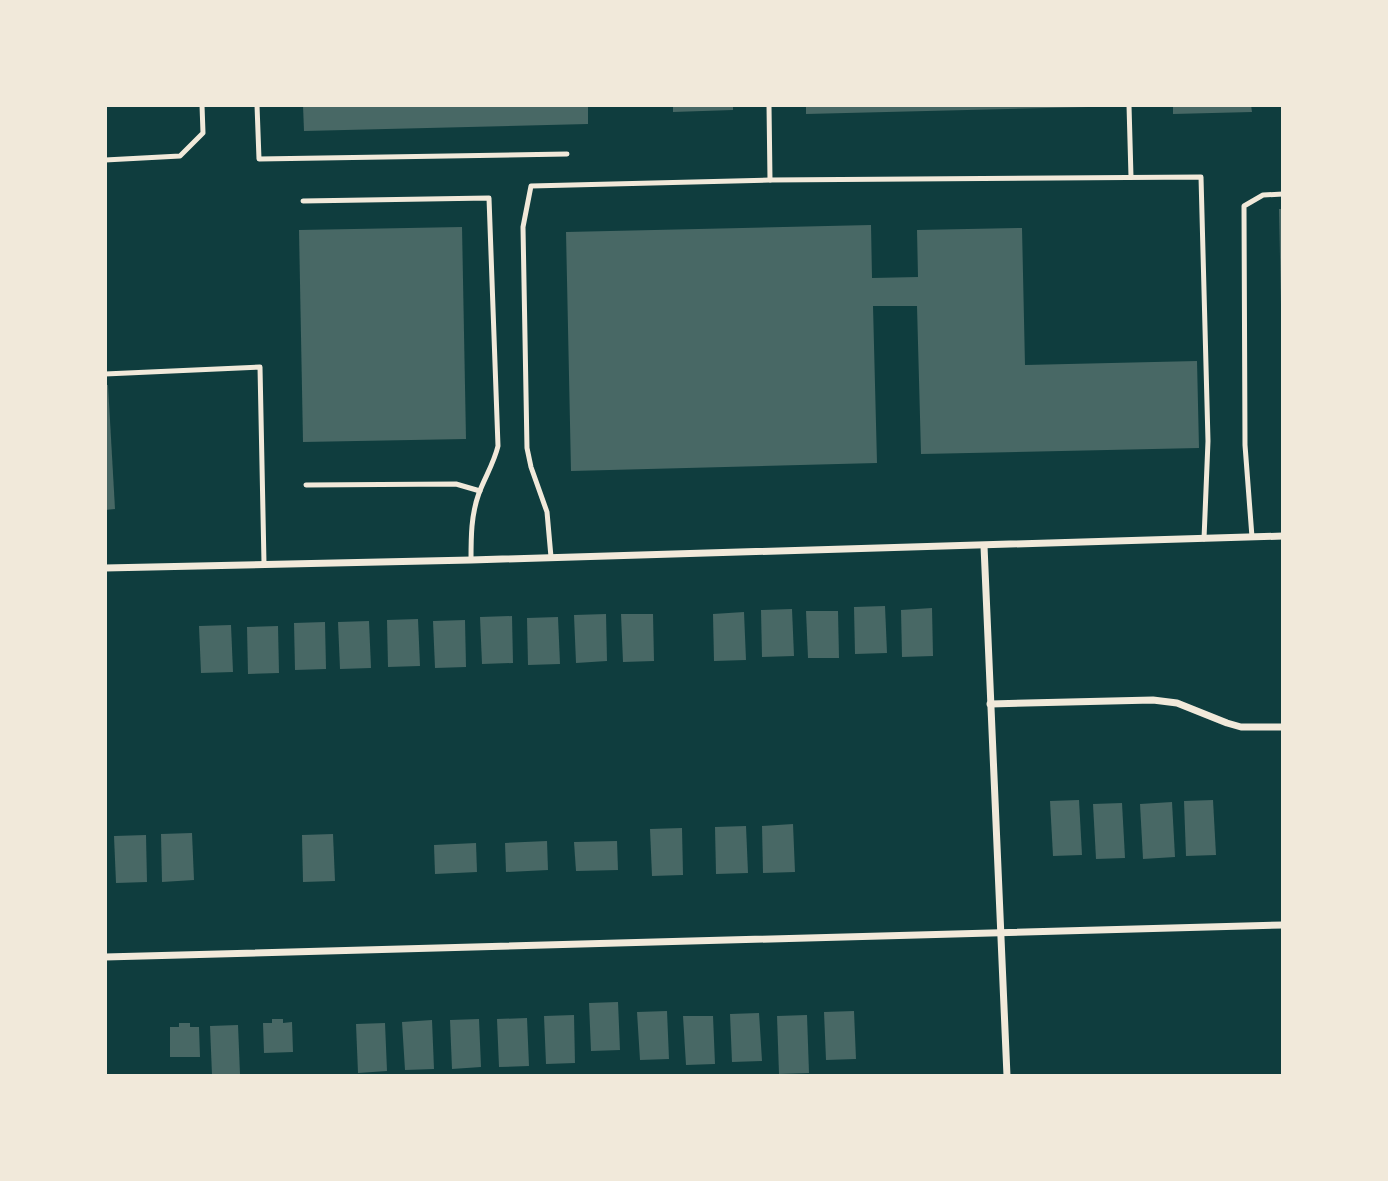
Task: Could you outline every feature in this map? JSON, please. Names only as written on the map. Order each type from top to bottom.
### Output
[{"type":"street","points":[[105,568],[1283,536]]},
{"type":"street","points":[[984,546],[1007,1076]]},
{"type":"street","points":[[990,704],[1153,700],[1177,703],[1241,727],[1283,727]]},
{"type":"street","points":[[105,957],[1283,925]]},
{"type":"lane","points":[[105,160],[180,156],[203,133],[202,105]]},
{"type":"lane","points":[[257,105],[259,159],[567,154]]},
{"type":"lane","points":[[769,105],[770,180]]},
{"type":"lane","points":[[1129,105],[1131,177]]},
{"type":"lane","points":[[551,557],[547,512],[527,448],[523,227],[531,186],[770,180],[1201,177],[1208,441],[1203,538]]},
{"type":"lane","points":[[1252,537],[1245,445],[1244,206],[1263,195],[1283,194]]},
{"type":"lane","points":[[303,201],[489,198],[498,446],[473,511],[471,560]]},
{"type":"lane","points":[[105,374],[260,367],[264,563]]},
{"type":"lane","points":[[306,485],[456,484],[480,491]]},
{"type":"building","points":[[303,105],[588,105],[588,124],[304,131]]},
{"type":"building","points":[[673,105],[733,105],[733,110],[673,112]]},
{"type":"building","points":[[806,105],[1088,105],[1089,107],[806,114]]},
{"type":"building","points":[[1173,105],[1251,105],[1252,112],[1173,114]]},
{"type":"building","points":[[1279,209],[1283,209],[1283,305],[1281,305]]},
{"type":"building","points":[[871,225],[872,278],[918,277],[917,230],[1022,228],[1025,365],[1197,361],[1199,448],[921,454],[917,306],[873,306],[877,463],[571,471],[566,232]]},
{"type":"building","points":[[462,227],[466,439],[303,442],[299,230]]},
{"type":"building","points":[[105,385],[108,385],[115,509],[105,510]]},
{"type":"building","points":[[885,606],[887,653],[855,654],[854,607]]},
{"type":"building","points":[[932,608],[933,656],[902,657],[901,610]]},
{"type":"building","points":[[792,609],[794,656],[762,657],[761,610]]},
{"type":"building","points":[[806,611],[838,611],[839,658],[808,658]]},
{"type":"building","points":[[744,612],[746,660],[714,661],[713,614]]},
{"type":"building","points":[[606,614],[607,661],[576,663],[574,615]]},
{"type":"building","points":[[621,614],[653,614],[654,661],[623,662]]},
{"type":"building","points":[[512,616],[513,663],[482,664],[480,617]]},
{"type":"building","points":[[558,617],[560,664],[528,665],[527,618]]},
{"type":"building","points":[[418,619],[420,666],[388,667],[387,620]]},
{"type":"building","points":[[465,620],[466,667],[435,668],[433,621]]},
{"type":"building","points":[[369,621],[371,668],[340,669],[338,622]]},
{"type":"building","points":[[325,622],[326,669],[295,670],[294,623]]},
{"type":"building","points":[[231,625],[233,672],[201,673],[199,626]]},
{"type":"building","points":[[278,626],[279,673],[248,674],[247,627]]},
{"type":"building","points":[[1079,800],[1082,855],[1053,856],[1050,801]]},
{"type":"building","points":[[1213,800],[1216,855],[1186,856],[1184,801]]},
{"type":"building","points":[[1172,802],[1175,857],[1143,859],[1140,804]]},
{"type":"building","points":[[1122,803],[1125,858],[1096,859],[1093,804]]},
{"type":"building","points":[[793,824],[795,872],[763,873],[762,826]]},
{"type":"building","points":[[746,826],[748,873],[716,874],[715,827]]},
{"type":"building","points":[[682,828],[683,875],[652,876],[650,829]]},
{"type":"building","points":[[192,833],[194,880],[162,882],[161,834]]},
{"type":"building","points":[[333,834],[335,881],[303,882],[302,835]]},
{"type":"building","points":[[146,835],[147,882],[116,883],[114,836]]},
{"type":"building","points":[[547,841],[548,870],[506,872],[505,843]]},
{"type":"building","points":[[617,841],[618,870],[576,871],[574,842]]},
{"type":"building","points":[[476,843],[477,872],[435,874],[434,845]]},
{"type":"building","points":[[618,1002],[620,1050],[591,1051],[589,1003]]},
{"type":"building","points":[[667,1011],[669,1059],[640,1060],[637,1012]]},
{"type":"building","points":[[854,1011],[856,1059],[826,1060],[824,1012]]},
{"type":"building","points":[[759,1013],[762,1061],[732,1062],[730,1014]]},
{"type":"building","points":[[574,1015],[575,1063],[546,1064],[544,1016]]},
{"type":"building","points":[[807,1015],[809,1073],[779,1074],[777,1016]]},
{"type":"building","points":[[683,1016],[713,1016],[715,1064],[686,1065]]},
{"type":"building","points":[[527,1018],[529,1066],[499,1067],[497,1019]]},
{"type":"building","points":[[272,1019],[283,1019],[283,1023],[292,1022],[293,1052],[264,1053],[263,1023],[272,1023]]},
{"type":"building","points":[[479,1019],[481,1067],[452,1069],[450,1020]]},
{"type":"building","points":[[432,1020],[434,1069],[405,1070],[402,1022]]},
{"type":"building","points":[[179,1023],[190,1023],[190,1027],[199,1027],[200,1057],[170,1057],[170,1027],[179,1027]]},
{"type":"building","points":[[385,1023],[387,1071],[358,1073],[356,1024]]},
{"type":"building","points":[[238,1025],[240,1074],[212,1075],[210,1026]]}]
